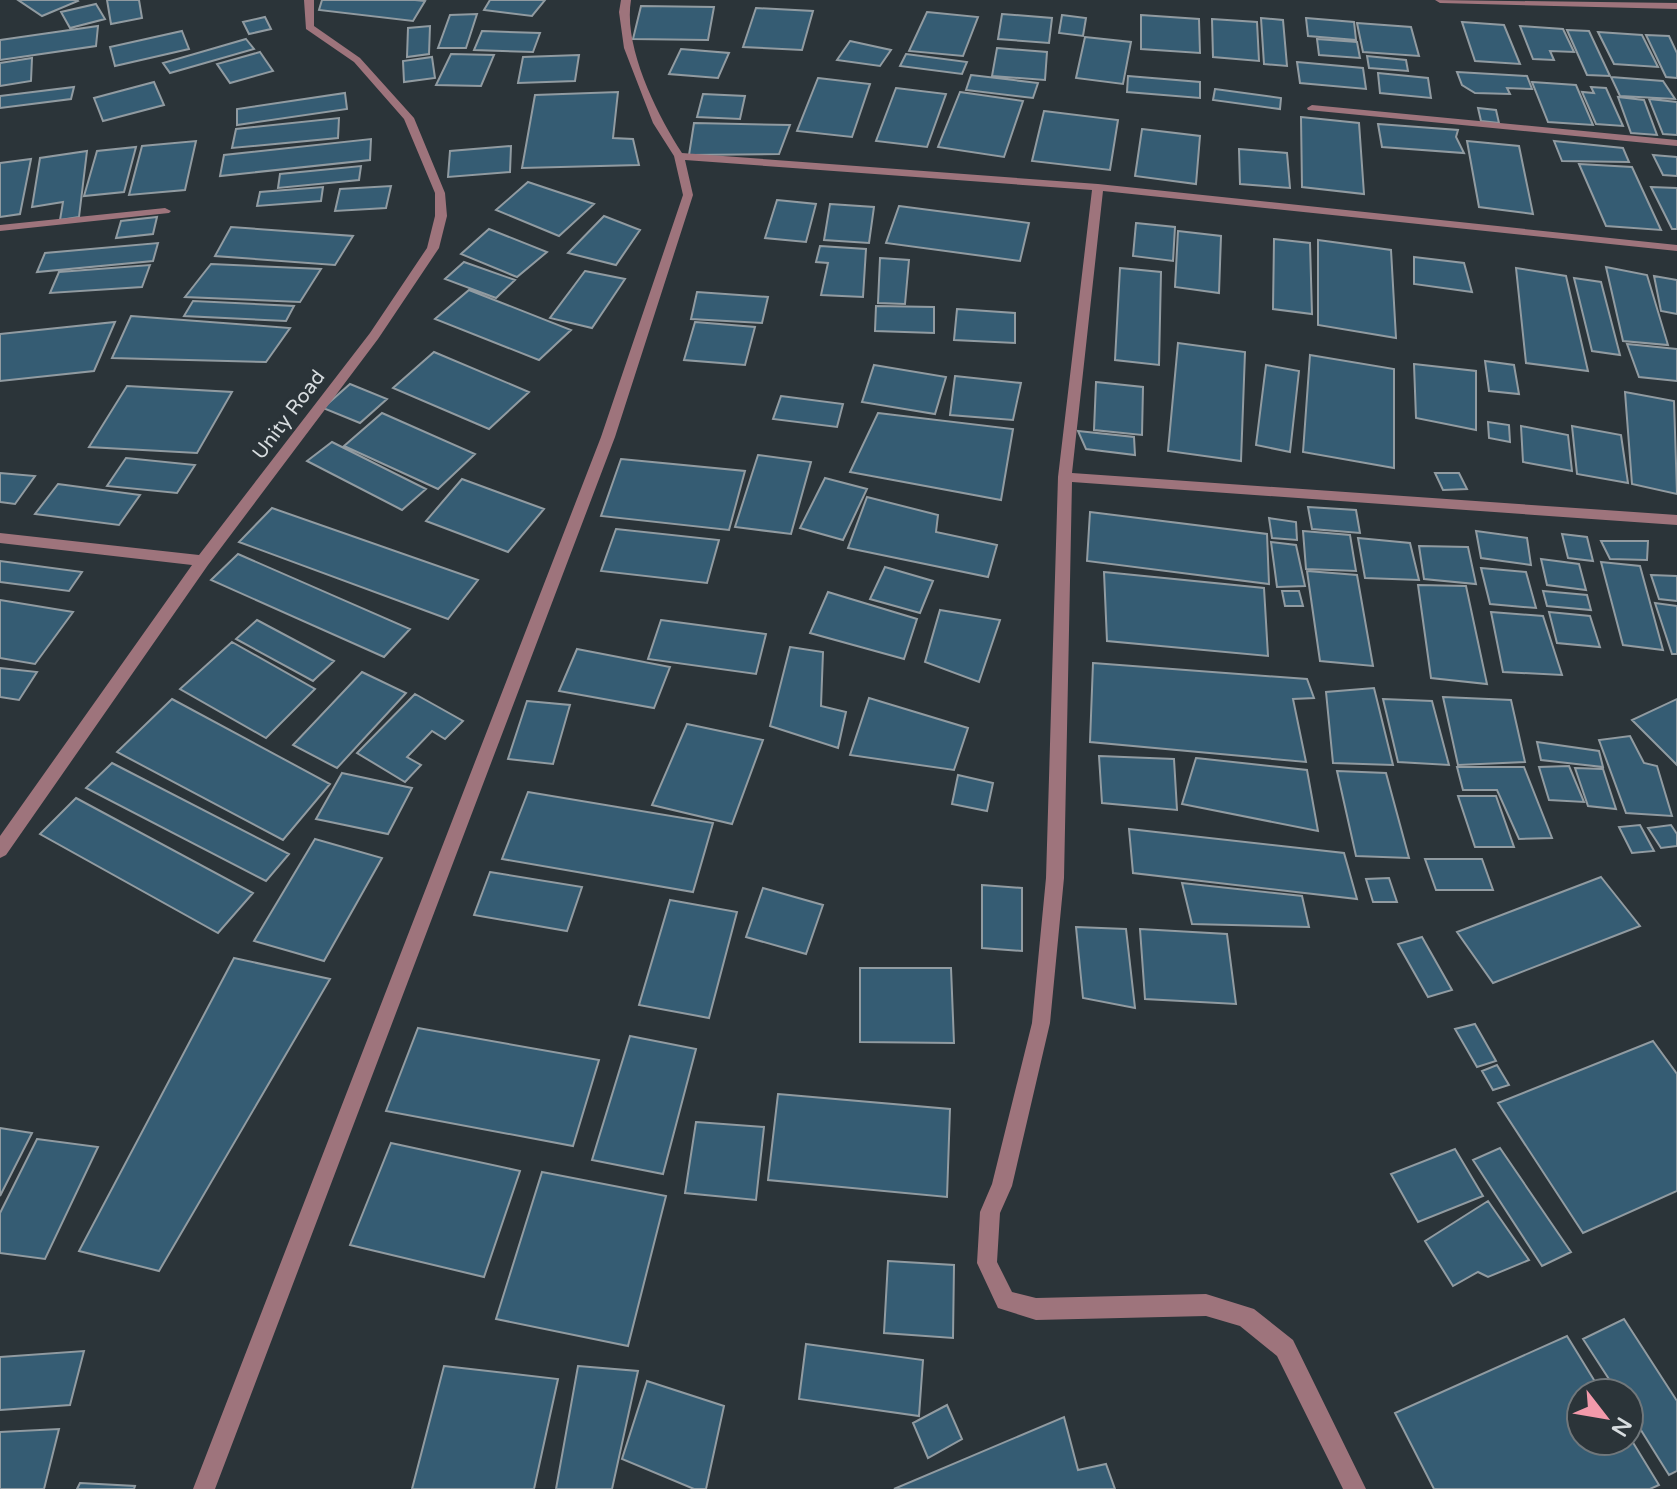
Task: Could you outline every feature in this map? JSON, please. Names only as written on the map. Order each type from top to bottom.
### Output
[{"type":"street","name":"Unity Road","points":[[0,850],[203,561],[374,336],[433,248],[441,216],[440,193],[409,118],[357,60],[309,27],[309,0]]},
{"type":"street","points":[[204,1489],[608,437],[688,195],[679,156],[658,123],[629,48],[624,12],[626,0]]},
{"type":"street","points":[[1440,0],[1677,6]]},
{"type":"street","points":[[1312,108],[1677,143]]},
{"type":"street","points":[[679,156],[1098,187],[1677,248]]},
{"type":"street","points":[[1098,187],[1065,477],[1055,878],[1041,1023],[1002,1186],[990,1212],[987,1263],[1005,1301],[1036,1309],[1206,1305],[1246,1317],[1285,1348],[1355,1489]]},
{"type":"street","points":[[0,228],[165,211]]},
{"type":"street","points":[[1065,477],[1677,520]]},
{"type":"street","points":[[0,538],[203,561]]},
{"type":"building","points":[[18,0],[77,0],[78,1],[42,16]]},
{"type":"building","points":[[107,0],[139,0],[142,18],[111,24]]},
{"type":"building","points":[[322,0],[425,1],[413,21],[319,10]]},
{"type":"building","points":[[490,0],[545,0],[532,16],[484,10]]},
{"type":"building","points":[[96,4],[105,19],[70,28],[61,12]]},
{"type":"building","points":[[641,6],[714,7],[708,40],[633,39]]},
{"type":"building","points":[[756,8],[813,11],[802,50],[743,47]]},
{"type":"building","points":[[927,12],[978,17],[963,56],[909,51]]},
{"type":"building","points":[[477,14],[466,48],[438,48],[450,15]]},
{"type":"building","points":[[1002,14],[1052,18],[1049,43],[998,39]]},
{"type":"building","points":[[1062,15],[1086,18],[1083,36],[1059,33]]},
{"type":"building","points":[[1141,15],[1199,19],[1200,53],[1141,49]]},
{"type":"building","points":[[265,17],[271,29],[249,34],[243,22]]},
{"type":"building","points":[[1261,18],[1283,20],[1287,66],[1264,64]]},
{"type":"building","points":[[1306,18],[1354,22],[1356,40],[1308,36]]},
{"type":"building","points":[[1212,19],[1257,22],[1259,61],[1213,57]]},
{"type":"building","points":[[1462,22],[1504,25],[1520,64],[1475,61]]},
{"type":"building","points":[[1357,23],[1411,27],[1419,56],[1363,52]]},
{"type":"building","points":[[98,26],[96,46],[0,60],[0,40]]},
{"type":"building","points":[[430,26],[429,54],[407,57],[408,28]]},
{"type":"building","points":[[1520,26],[1563,29],[1574,52],[1550,51],[1554,60],[1533,59]]},
{"type":"building","points":[[1567,30],[1589,31],[1610,76],[1587,75]]},
{"type":"building","points":[[182,31],[189,49],[115,66],[110,47]]},
{"type":"building","points":[[482,31],[540,33],[533,52],[474,50]]},
{"type":"building","points":[[1598,32],[1642,35],[1658,67],[1614,64]]},
{"type":"building","points":[[1646,35],[1669,36],[1677,53],[1677,78],[1666,77]]},
{"type":"building","points":[[1085,37],[1131,42],[1123,84],[1076,78]]},
{"type":"building","points":[[246,39],[254,49],[170,73],[163,63]]},
{"type":"building","points":[[1317,39],[1357,42],[1360,58],[1319,55]]},
{"type":"building","points":[[850,41],[891,50],[880,66],[837,60]]},
{"type":"building","points":[[997,48],[1047,52],[1045,80],[992,76]]},
{"type":"building","points":[[681,49],[729,53],[718,78],[669,74]]},
{"type":"building","points":[[260,52],[273,71],[230,83],[217,64]]},
{"type":"building","points":[[451,54],[494,55],[481,86],[436,85]]},
{"type":"building","points":[[906,54],[967,62],[962,74],[900,66]]},
{"type":"building","points":[[579,55],[575,81],[518,83],[523,57]]},
{"type":"building","points":[[1367,56],[1406,60],[1408,71],[1369,68]]},
{"type":"building","points":[[432,57],[435,78],[404,82],[403,61]]},
{"type":"building","points":[[32,58],[31,81],[0,86],[0,63]]},
{"type":"building","points":[[1297,62],[1363,68],[1366,89],[1300,83]]},
{"type":"building","points":[[1457,72],[1527,76],[1532,89],[1507,88],[1510,94],[1475,93],[1462,85]]},
{"type":"building","points":[[1378,73],[1428,78],[1431,98],[1380,93]]},
{"type":"building","points":[[971,75],[1038,83],[1033,98],[966,90]]},
{"type":"building","points":[[1128,76],[1200,82],[1200,98],[1127,92]]},
{"type":"building","points":[[1611,77],[1663,81],[1675,99],[1620,96]]},
{"type":"building","points":[[818,78],[870,84],[852,137],[797,131]]},
{"type":"building","points":[[154,82],[164,105],[103,121],[94,98]]},
{"type":"building","points":[[1532,82],[1576,85],[1593,125],[1548,122]]},
{"type":"building","points":[[74,87],[71,99],[0,108],[0,96]]},
{"type":"building","points":[[1591,87],[1606,88],[1623,126],[1596,124],[1582,92],[1594,93]]},
{"type":"building","points":[[896,88],[946,94],[927,147],[876,141]]},
{"type":"building","points":[[1215,89],[1281,98],[1280,109],[1213,100]]},
{"type":"building","points":[[618,92],[613,138],[633,139],[639,165],[522,168],[535,95]]},
{"type":"building","points":[[960,92],[1023,101],[1004,157],[938,147]]},
{"type":"building","points":[[345,93],[347,109],[237,125],[237,109]]},
{"type":"building","points":[[703,94],[745,96],[740,119],[697,117]]},
{"type":"building","points":[[1618,97],[1644,100],[1657,135],[1631,133]]},
{"type":"building","points":[[1649,99],[1677,102],[1677,135],[1663,134]]},
{"type":"building","points":[[1478,108],[1496,110],[1499,123],[1481,121]]},
{"type":"building","points":[[1044,111],[1118,120],[1110,170],[1032,161]]},
{"type":"building","points":[[1301,117],[1359,123],[1364,194],[1302,187]]},
{"type":"building","points":[[339,118],[338,138],[232,148],[236,129]]},
{"type":"building","points":[[694,123],[790,125],[779,154],[689,155]]},
{"type":"building","points":[[1378,124],[1458,130],[1456,137],[1464,153],[1382,147]]},
{"type":"building","points":[[1142,129],[1200,136],[1196,184],[1135,176]]},
{"type":"building","points":[[371,139],[370,160],[220,176],[224,155]]},
{"type":"building","points":[[196,141],[185,190],[129,195],[142,146]]},
{"type":"building","points":[[1467,141],[1519,146],[1533,214],[1479,207]]},
{"type":"building","points":[[1554,141],[1623,148],[1629,162],[1562,161]]},
{"type":"building","points":[[511,146],[510,172],[448,177],[450,151]]},
{"type":"building","points":[[136,147],[124,192],[84,196],[97,151]]},
{"type":"building","points":[[1239,149],[1287,153],[1290,188],[1240,184]]},
{"type":"building","points":[[87,151],[79,217],[60,220],[63,202],[32,207],[40,158]]},
{"type":"building","points":[[1653,155],[1677,157],[1677,176],[1663,175]]},
{"type":"building","points":[[31,159],[20,214],[0,217],[0,163]]},
{"type":"building","points":[[1579,164],[1632,167],[1661,230],[1606,226]]},
{"type":"building","points":[[361,166],[359,180],[278,188],[280,174]]},
{"type":"building","points":[[528,182],[594,204],[559,236],[496,210]]},
{"type":"building","points":[[391,186],[386,208],[335,211],[340,189]]},
{"type":"building","points":[[323,187],[321,201],[257,206],[260,192]]},
{"type":"building","points":[[1651,187],[1677,188],[1677,229],[1672,229]]},
{"type":"building","points":[[777,200],[816,204],[806,242],[765,238]]},
{"type":"building","points":[[830,204],[874,207],[869,243],[824,240]]},
{"type":"building","points":[[899,206],[1029,223],[1020,261],[886,243]]},
{"type":"building","points":[[604,216],[640,230],[616,265],[568,253]]},
{"type":"building","points":[[157,217],[153,234],[116,238],[121,221]]},
{"type":"building","points":[[1136,223],[1175,227],[1173,261],[1133,256]]},
{"type":"building","points":[[231,227],[353,236],[335,265],[215,256]]},
{"type":"building","points":[[489,229],[547,252],[517,277],[461,254]]},
{"type":"building","points":[[1178,231],[1221,236],[1219,293],[1175,287]]},
{"type":"building","points":[[1274,239],[1310,243],[1312,314],[1273,309]]},
{"type":"building","points":[[1318,240],[1391,250],[1396,338],[1318,325]]},
{"type":"building","points":[[158,243],[153,261],[37,272],[45,253]]},
{"type":"building","points":[[820,246],[866,249],[863,297],[821,295],[828,263],[816,262]]},
{"type":"building","points":[[1414,257],[1464,263],[1472,292],[1414,284]]},
{"type":"building","points":[[880,258],[909,260],[905,304],[878,303]]},
{"type":"building","points":[[464,262],[515,280],[496,298],[445,279]]},
{"type":"building","points":[[211,264],[321,269],[300,302],[185,297]]},
{"type":"building","points":[[150,265],[142,287],[50,293],[59,272]]},
{"type":"building","points":[[1606,267],[1647,275],[1668,345],[1623,341]]},
{"type":"building","points":[[1120,268],[1161,272],[1159,365],[1115,360]]},
{"type":"building","points":[[1516,268],[1566,276],[1588,371],[1526,363]]},
{"type":"building","points":[[585,271],[625,279],[592,328],[550,318]]},
{"type":"building","points":[[1654,276],[1677,280],[1677,314],[1661,311]]},
{"type":"building","points":[[1574,278],[1601,282],[1620,355],[1592,351]]},
{"type":"building","points":[[469,290],[571,330],[539,360],[435,319]]},
{"type":"building","points":[[697,292],[768,297],[762,323],[691,319]]},
{"type":"building","points":[[193,301],[294,306],[286,321],[184,316]]},
{"type":"building","points":[[876,306],[934,307],[934,333],[875,331]]},
{"type":"building","points":[[957,309],[1015,313],[1015,343],[954,340]]},
{"type":"building","points":[[131,316],[290,328],[266,362],[112,358]]},
{"type":"building","points":[[115,322],[94,371],[0,381],[0,334]]},
{"type":"building","points":[[695,322],[755,327],[745,365],[684,360]]},
{"type":"building","points":[[1178,343],[1245,352],[1241,461],[1168,451]]},
{"type":"building","points":[[1627,344],[1677,349],[1677,381],[1639,377]]},
{"type":"building","points":[[434,352],[529,392],[489,429],[393,388]]},
{"type":"building","points":[[1310,355],[1394,369],[1394,468],[1303,452]]},
{"type":"building","points":[[1485,361],[1514,365],[1519,394],[1489,391]]},
{"type":"building","points":[[1414,364],[1476,371],[1476,430],[1416,418]]},
{"type":"building","points":[[874,365],[946,377],[935,414],[862,402]]},
{"type":"building","points":[[1266,365],[1299,371],[1290,452],[1256,445]]},
{"type":"building","points":[[955,376],[1021,383],[1013,420],[950,415]]},
{"type":"building","points":[[1096,382],[1143,387],[1142,435],[1094,430]]},
{"type":"building","points":[[350,384],[387,399],[360,423],[323,408]]},
{"type":"building","points":[[127,386],[232,392],[197,453],[89,447]]},
{"type":"building","points":[[1625,392],[1674,401],[1677,494],[1632,484]]},
{"type":"building","points":[[781,396],[843,404],[837,427],[773,419]]},
{"type":"building","points":[[382,413],[475,454],[438,489],[344,446]]},
{"type":"building","points":[[878,413],[1013,429],[1001,500],[850,472]]},
{"type":"building","points":[[1488,422],[1509,425],[1510,442],[1489,438]]},
{"type":"building","points":[[1521,426],[1568,435],[1572,471],[1523,462]]},
{"type":"building","points":[[1572,426],[1621,435],[1628,483],[1577,474]]},
{"type":"building","points":[[1078,431],[1134,437],[1135,455],[1086,449]]},
{"type":"building","points":[[332,442],[426,489],[402,510],[307,461]]},
{"type":"building","points":[[758,455],[811,462],[791,534],[735,527]]},
{"type":"building","points":[[126,458],[195,465],[177,493],[107,486]]},
{"type":"building","points":[[621,459],[745,471],[729,530],[601,516]]},
{"type":"building","points":[[0,473],[35,476],[15,504],[0,502]]},
{"type":"building","points":[[1435,473],[1459,473],[1467,489],[1443,490]]},
{"type":"building","points":[[825,478],[867,489],[843,540],[800,528]]},
{"type":"building","points":[[462,479],[544,509],[508,552],[426,521]]},
{"type":"building","points":[[58,484],[140,495],[119,525],[35,514]]},
{"type":"building","points":[[867,497],[938,515],[936,532],[997,545],[988,577],[848,548]]},
{"type":"building","points":[[1308,507],[1356,510],[1360,533],[1312,529]]},
{"type":"building","points":[[272,508],[478,580],[448,619],[239,542]]},
{"type":"building","points":[[1090,512],[1267,534],[1269,584],[1087,561]]},
{"type":"building","points":[[1269,518],[1296,522],[1297,540],[1272,538]]},
{"type":"building","points":[[616,529],[719,540],[707,583],[601,571]]},
{"type":"building","points":[[1303,531],[1350,535],[1356,571],[1306,569]]},
{"type":"building","points":[[1476,531],[1527,538],[1531,565],[1481,558]]},
{"type":"building","points":[[1562,534],[1587,537],[1593,561],[1568,558]]},
{"type":"building","points":[[1358,538],[1410,543],[1419,580],[1365,578]]},
{"type":"building","points":[[1601,541],[1648,541],[1647,560],[1610,559]]},
{"type":"building","points":[[1271,542],[1296,545],[1305,586],[1277,587]]},
{"type":"building","points":[[1419,546],[1468,547],[1476,584],[1424,579]]},
{"type":"building","points":[[238,554],[410,629],[384,657],[211,580]]},
{"type":"building","points":[[1541,559],[1579,564],[1586,590],[1547,585]]},
{"type":"building","points":[[0,561],[82,572],[69,591],[0,582]]},
{"type":"building","points":[[1601,562],[1640,566],[1663,650],[1623,645]]},
{"type":"building","points":[[885,567],[933,581],[920,613],[870,599]]},
{"type":"building","points":[[1481,568],[1526,572],[1536,608],[1490,604]]},
{"type":"building","points":[[1307,571],[1357,575],[1373,666],[1320,661]]},
{"type":"building","points":[[1104,572],[1264,588],[1268,656],[1107,641]]},
{"type":"building","points":[[1651,575],[1677,576],[1677,601],[1659,599]]},
{"type":"building","points":[[1418,585],[1466,586],[1487,684],[1431,678]]},
{"type":"building","points":[[1282,591],[1299,591],[1303,606],[1285,606]]},
{"type":"building","points":[[1543,591],[1587,595],[1591,610],[1547,606]]},
{"type":"building","points":[[828,592],[917,619],[904,659],[810,633]]},
{"type":"building","points":[[0,600],[73,612],[35,664],[0,658]]},
{"type":"building","points":[[1655,603],[1677,606],[1677,654],[1672,654]]},
{"type":"building","points":[[940,610],[1000,620],[979,682],[925,662]]},
{"type":"building","points":[[1491,612],[1543,616],[1562,675],[1503,672]]},
{"type":"building","points":[[1549,612],[1590,616],[1600,647],[1557,643]]},
{"type":"building","points":[[257,620],[334,661],[313,681],[236,639]]},
{"type":"building","points":[[661,620],[766,634],[756,674],[648,659]]},
{"type":"building","points":[[232,642],[315,689],[266,738],[180,689]]},
{"type":"building","points":[[790,647],[823,652],[821,706],[846,712],[838,748],[770,726]]},
{"type":"building","points":[[577,649],[670,667],[654,708],[559,691]]},
{"type":"building","points":[[1093,663],[1307,679],[1314,698],[1293,699],[1306,762],[1090,742]]},
{"type":"building","points":[[0,668],[37,672],[19,700],[0,697]]},
{"type":"building","points":[[362,672],[406,693],[337,768],[293,745]]},
{"type":"building","points":[[1374,688],[1393,765],[1333,763],[1326,692]]},
{"type":"building","points":[[415,694],[463,721],[445,739],[432,731],[407,757],[421,765],[405,782],[357,753]]},
{"type":"building","points":[[1443,697],[1511,700],[1525,762],[1458,765]]},
{"type":"building","points":[[869,698],[968,728],[954,770],[850,755]]},
{"type":"building","points":[[172,699],[330,784],[283,840],[117,752]]},
{"type":"building","points":[[1383,699],[1432,701],[1449,765],[1398,762]]},
{"type":"building","points":[[1677,699],[1677,765],[1632,720]]},
{"type":"building","points":[[527,701],[570,705],[553,764],[508,759]]},
{"type":"building","points":[[687,724],[763,740],[732,824],[652,805]]},
{"type":"building","points":[[1630,736],[1644,763],[1657,766],[1672,816],[1626,813],[1599,740]]},
{"type":"building","points":[[1537,742],[1599,751],[1603,767],[1541,760]]},
{"type":"building","points":[[1099,756],[1174,759],[1177,810],[1102,803]]},
{"type":"building","points":[[1196,758],[1307,770],[1318,831],[1182,804]]},
{"type":"building","points":[[112,763],[289,854],[266,881],[86,788]]},
{"type":"building","points":[[1569,766],[1584,802],[1549,800],[1539,767]]},
{"type":"building","points":[[1457,767],[1524,767],[1552,838],[1519,839],[1497,790],[1463,790]]},
{"type":"building","points":[[1575,768],[1603,769],[1616,809],[1588,806]]},
{"type":"building","points":[[1337,771],[1386,773],[1409,858],[1356,856]]},
{"type":"building","points":[[342,773],[412,788],[388,834],[316,819]]},
{"type":"building","points":[[958,775],[993,783],[987,811],[952,804]]},
{"type":"building","points":[[528,792],[713,823],[693,892],[502,859]]},
{"type":"building","points":[[1458,796],[1496,796],[1514,847],[1475,847]]},
{"type":"building","points":[[76,798],[253,893],[218,933],[40,834]]},
{"type":"building","points":[[1640,825],[1654,851],[1632,853],[1619,827]]},
{"type":"building","points":[[1671,825],[1677,834],[1677,846],[1661,848],[1648,828]]},
{"type":"building","points":[[1129,829],[1344,853],[1357,899],[1133,873]]},
{"type":"building","points":[[315,839],[382,858],[324,961],[254,941]]},
{"type":"building","points":[[1425,859],[1482,859],[1493,890],[1436,890]]},
{"type":"building","points":[[490,872],[582,887],[567,931],[474,915]]},
{"type":"building","points":[[1601,877],[1640,926],[1493,983],[1457,932]]},
{"type":"building","points":[[1389,878],[1397,902],[1373,902],[1366,879]]},
{"type":"building","points":[[1182,883],[1302,896],[1309,927],[1192,924]]},
{"type":"building","points":[[982,885],[1022,888],[1022,951],[982,948]]},
{"type":"building","points":[[763,888],[823,905],[806,954],[746,937]]},
{"type":"building","points":[[670,900],[737,912],[709,1018],[639,1005]]},
{"type":"building","points":[[1076,927],[1126,929],[1135,1008],[1083,998]]},
{"type":"building","points":[[1140,929],[1227,934],[1236,1004],[1145,999]]},
{"type":"building","points":[[1422,937],[1452,990],[1428,997],[1398,944]]},
{"type":"building","points":[[234,958],[330,979],[159,1271],[79,1251]]},
{"type":"building","points":[[860,968],[951,968],[954,1043],[860,1042]]},
{"type":"building","points":[[1475,1024],[1496,1061],[1477,1067],[1455,1029]]},
{"type":"building","points":[[418,1028],[599,1060],[573,1146],[386,1111]]},
{"type":"building","points":[[630,1036],[696,1049],[663,1174],[592,1160]]},
{"type":"building","points":[[1653,1041],[1677,1074],[1677,1191],[1583,1233],[1498,1103]]},
{"type":"building","points":[[1497,1065],[1509,1085],[1493,1090],[1482,1071]]},
{"type":"building","points":[[778,1094],[950,1109],[947,1197],[768,1180]]},
{"type":"building","points":[[696,1122],[764,1127],[756,1200],[685,1193]]},
{"type":"building","points":[[0,1128],[32,1133],[0,1196]]},
{"type":"building","points":[[37,1139],[98,1147],[45,1259],[0,1253],[0,1213]]},
{"type":"building","points":[[391,1143],[520,1171],[484,1277],[350,1245]]},
{"type":"building","points":[[1500,1148],[1571,1252],[1542,1266],[1473,1160]]},
{"type":"building","points":[[1455,1149],[1483,1196],[1418,1222],[1391,1174]]},
{"type":"building","points":[[542,1172],[666,1196],[628,1346],[496,1319]]},
{"type":"building","points":[[1488,1201],[1529,1260],[1488,1277],[1478,1272],[1453,1286],[1425,1241]]},
{"type":"building","points":[[888,1261],[954,1265],[953,1338],[884,1333]]},
{"type":"building","points":[[1624,1319],[1677,1401],[1677,1471],[1669,1475],[1645,1437],[1645,1377],[1608,1377],[1583,1339]]},
{"type":"building","points":[[1567,1336],[1592,1377],[1565,1377],[1565,1457],[1642,1457],[1659,1485],[1650,1489],[1434,1489],[1395,1413]]},
{"type":"building","points":[[806,1344],[923,1360],[919,1416],[799,1399]]},
{"type":"building","points":[[84,1351],[70,1405],[0,1410],[0,1357]]},
{"type":"building","points":[[444,1366],[558,1379],[534,1489],[412,1489]]},
{"type":"building","points":[[578,1366],[638,1371],[612,1489],[556,1489]]},
{"type":"building","points":[[647,1381],[724,1406],[706,1489],[694,1489],[622,1459]]},
{"type":"building","points":[[947,1405],[962,1439],[928,1458],[913,1423]]},
{"type":"building","points":[[1064,1417],[1078,1470],[1106,1464],[1115,1489],[894,1489]]},
{"type":"building","points":[[59,1429],[44,1489],[0,1489],[0,1432]]},
{"type":"building","points":[[80,1483],[135,1486],[134,1489],[77,1489]]}]
